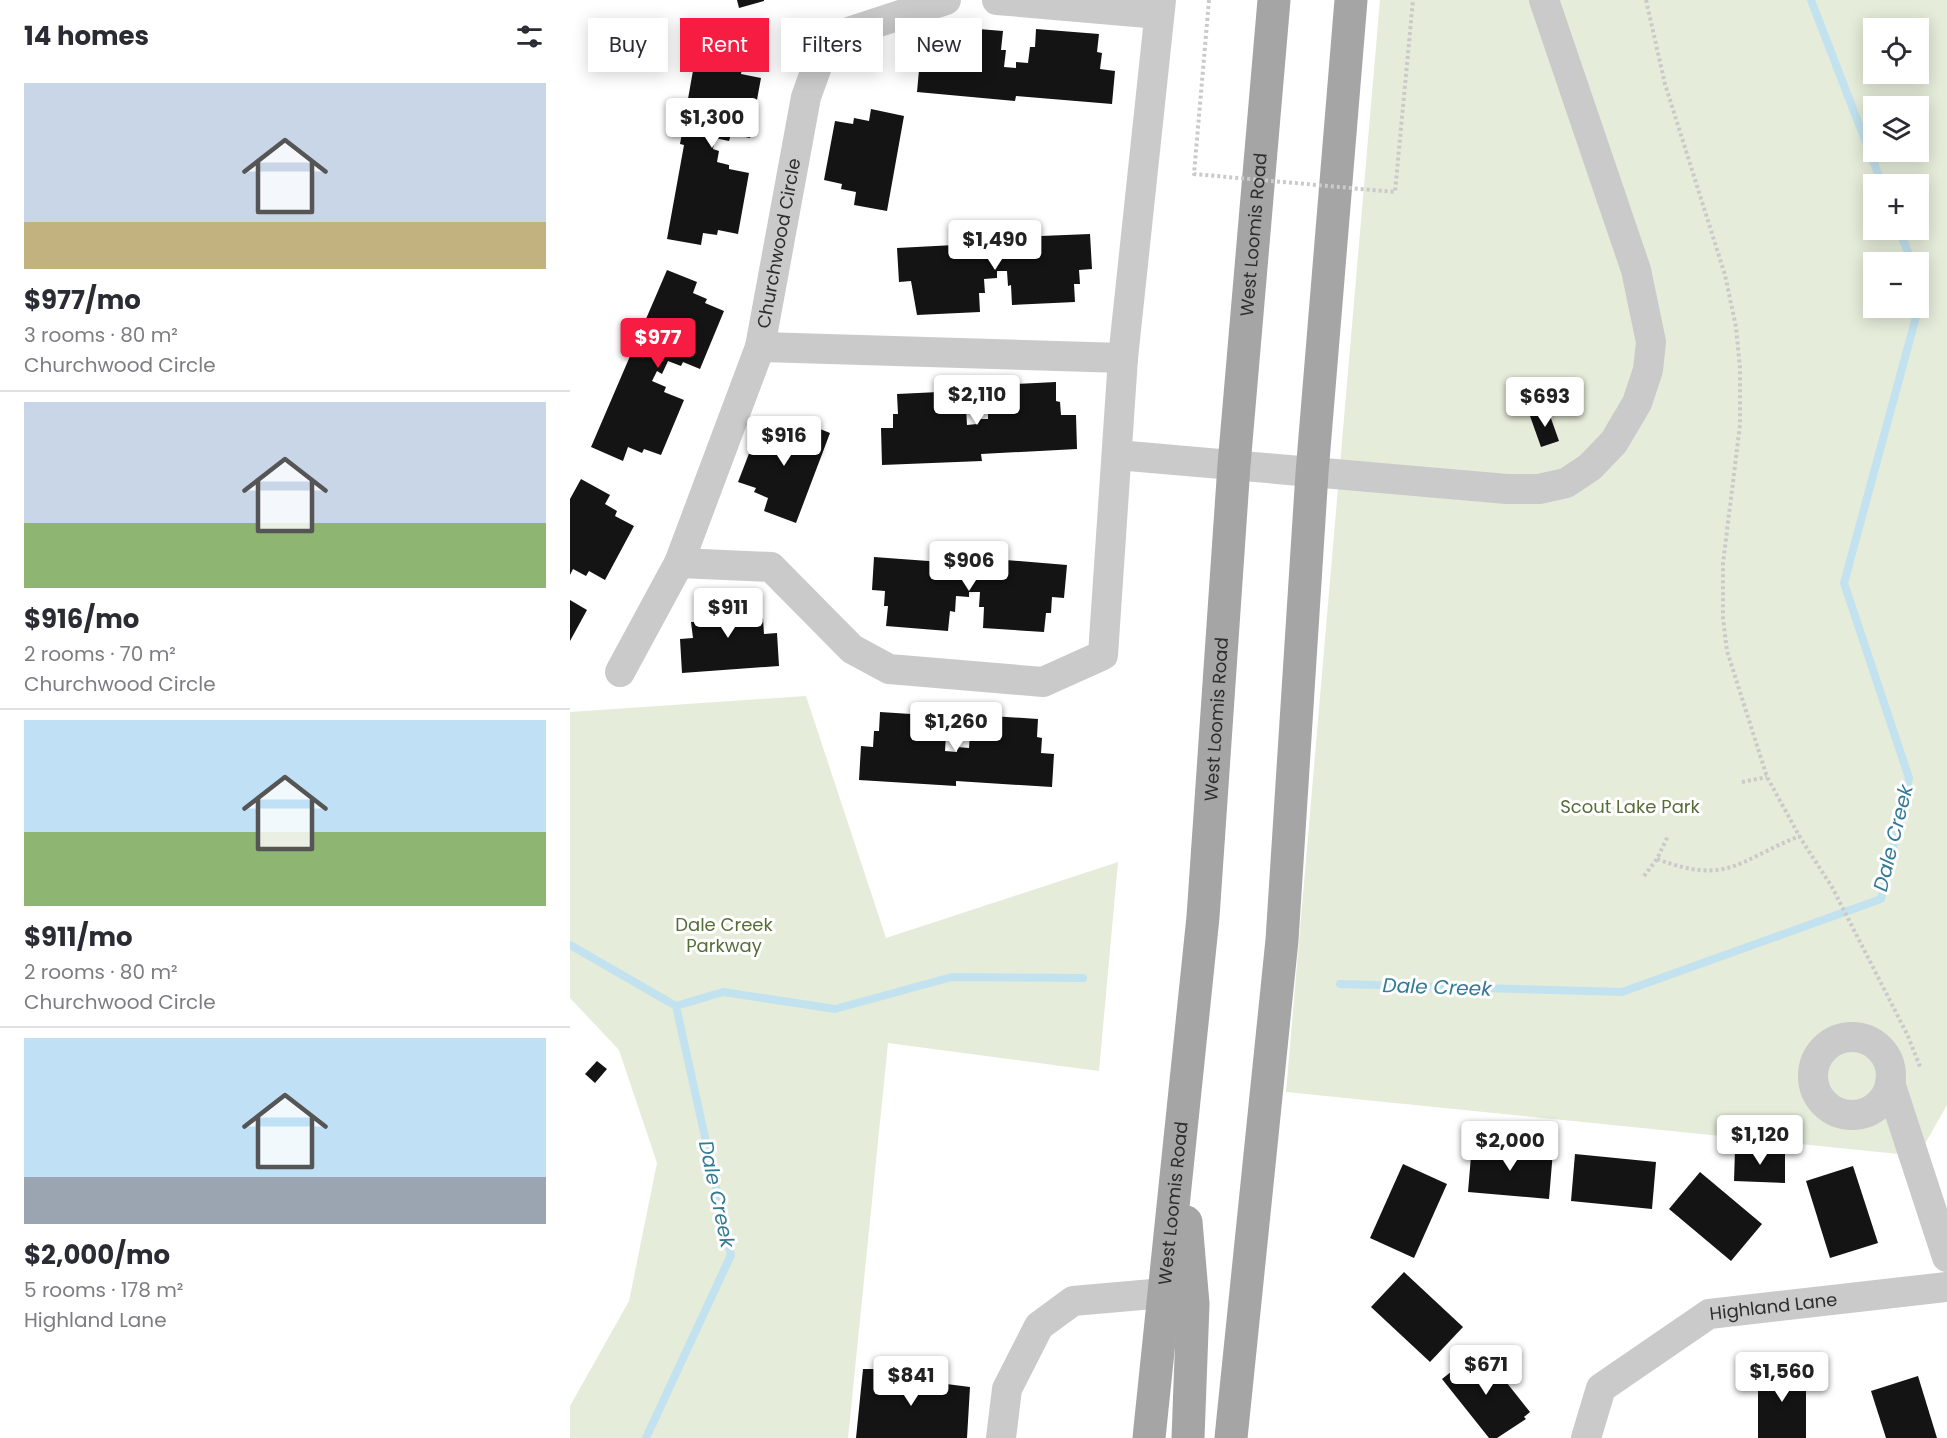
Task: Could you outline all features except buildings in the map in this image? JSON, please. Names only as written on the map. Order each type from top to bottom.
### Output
[{"type":"main road","name":"West Loomis Road","points":[[1149,1438],[1203,917],[1234,465],[1274,0]]},
{"type":"main road","points":[[1231,1438],[1282,940],[1312,473],[1351,0]]},
{"type":"main road","points":[[1179,1143],[1193,1304],[1188,1438]]},
{"type":"street","name":"Churchwood Circle","points":[[620,672],[679,563],[760,347],[806,97],[826,39],[946,0]]},
{"type":"street","points":[[679,563],[771,567],[852,649],[889,669],[1043,682],[1103,655],[1123,358],[1160,7],[997,0]]},
{"type":"street","points":[[1117,455],[1507,489],[1539,489],[1566,483],[1590,467],[1614,442],[1637,403],[1648,369],[1651,342],[1636,270],[1544,0]]},
{"type":"street","points":[[760,347],[1123,358]]},
{"type":"street","points":[[1890,1083],[1947,1257]]},
{"type":"street","name":"Highland Lane","points":[[1586,1438],[1601,1388],[1709,1314],[1947,1287]]},
{"type":"street","points":[[1001,1438],[1007,1389],[1039,1326],[1073,1301],[1164,1293]]},
{"type":"path","points":[[1209,0],[1194,174],[1395,192],[1413,0]]},
{"type":"path","points":[[1646,0],[1665,84],[1725,275],[1736,327],[1740,368],[1740,425],[1723,563],[1723,618],[1727,651],[1767,777],[1832,887],[1907,1034],[1921,1069]]},
{"type":"path","points":[[1742,782],[1767,777]]},
{"type":"path","points":[[1644,876],[1658,859],[1668,836]]},
{"type":"path","points":[[1658,859],[1681,868],[1714,871],[1733,869],[1773,847],[1800,836]]},
{"type":"green space","name":"Scout Lake Park","points":[[1380,0],[1947,0],[1947,1105],[1918,1156],[1286,1092]]},
{"type":"green space","name":"Dale Creek Parkway","points":[[806,696],[886,938],[1118,862],[1099,1071],[888,1043],[848,1438],[570,1438],[570,1406],[629,1301],[657,1163],[619,1050],[570,998],[570,712]]},
{"type":"waterway","name":"Dale Creek","points":[[1811,0],[1878,174]]},
{"type":"waterway","name":"Dale Creek","points":[[1903,240],[1908,252]]},
{"type":"waterway","name":"Dale Creek","points":[[1340,984],[1622,992],[1881,899],[1909,778],[1844,583],[1916,318]]},
{"type":"waterway","name":"Dale Creek","points":[[570,945],[676,1006],[731,1255],[646,1438]]},
{"type":"waterway","name":"Dale Creek","points":[[676,1006],[723,992],[835,1009],[952,977],[1083,978]]}]
